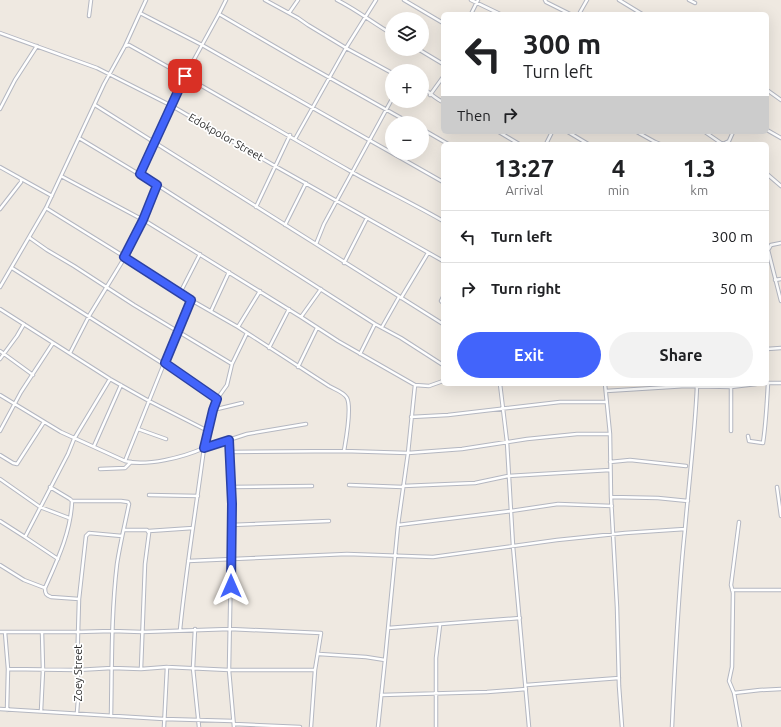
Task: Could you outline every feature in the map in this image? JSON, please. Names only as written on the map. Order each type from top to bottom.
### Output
[{"type":"street","points":[[89,16],[91,0]]},
{"type":"street","points":[[0,287],[30,238],[46,208],[146,0]]},
{"type":"street","points":[[140,174],[185,76],[226,0]]},
{"type":"street","points":[[265,0],[385,69]]},
{"type":"street","points":[[289,13],[298,0]]},
{"type":"street","points":[[337,0],[354,8],[385,30]]},
{"type":"street","points":[[295,139],[346,48],[376,0]]},
{"type":"street","points":[[404,0],[441,22]]},
{"type":"street","points":[[471,0],[496,12]]},
{"type":"street","points":[[545,0],[546,2],[566,12]]},
{"type":"street","points":[[580,12],[587,0]]},
{"type":"street","points":[[619,0],[639,12]]},
{"type":"street","points":[[689,0],[695,3]]},
{"type":"street","points":[[472,12],[477,2]]},
{"type":"street","points":[[140,13],[202,45],[441,181]]},
{"type":"street","points":[[219,14],[398,116]]},
{"type":"street","name":"Edokpolor Street","points":[[0,33],[110,74],[172,106],[441,260]]},
{"type":"street","points":[[125,46],[129,45],[290,135],[351,172],[407,200],[441,220]]},
{"type":"street","points":[[0,109],[15,80],[37,46]]},
{"type":"street","points":[[429,55],[441,61]]},
{"type":"street","points":[[441,79],[430,95],[441,101]]},
{"type":"street","points":[[769,91],[781,100]]},
{"type":"street","points":[[95,105],[441,323]]},
{"type":"street","points":[[316,244],[320,231],[336,200],[368,140],[387,110]]},
{"type":"street","points":[[769,131],[781,138]]},
{"type":"street","points":[[429,134],[444,142]]},
{"type":"street","points":[[502,134],[516,142]]},
{"type":"street","points":[[571,134],[585,142]]},
{"type":"street","points":[[640,134],[653,142]]},
{"type":"street","points":[[708,134],[720,142]]},
{"type":"street","points":[[256,207],[290,135]]},
{"type":"street","points":[[79,138],[140,174],[381,328],[441,364]]},
{"type":"street","points":[[0,167],[52,196]]},
{"type":"street","points":[[769,175],[781,186]]},
{"type":"street","points":[[61,176],[143,220],[260,291],[317,328],[415,385],[429,386],[441,381]]},
{"type":"street","points":[[0,209],[21,182],[21,179]]},
{"type":"street","points":[[286,225],[306,184]]},
{"type":"street","points":[[70,353],[89,316],[124,257],[143,220],[157,185]]},
{"type":"street","points":[[46,208],[191,300],[238,327],[298,367],[347,397],[349,405],[344,451]]},
{"type":"street","points":[[344,263],[367,218]]},
{"type":"street","points":[[30,238],[106,288],[232,364]]},
{"type":"street","points":[[769,247],[771,245],[781,243]]},
{"type":"street","points":[[381,328],[428,253]]},
{"type":"street","points":[[180,293],[200,254]]},
{"type":"street","points":[[769,259],[781,301]]},
{"type":"street","points":[[12,268],[165,364],[217,399]]},
{"type":"street","points":[[211,311],[229,272]]},
{"type":"street","points":[[775,280],[781,279]]},
{"type":"street","points":[[301,317],[321,289]]},
{"type":"street","points":[[238,327],[260,291]]},
{"type":"street","points":[[125,461],[191,300]]},
{"type":"street","points":[[0,308],[110,379],[208,431]]},
{"type":"street","points":[[269,348],[289,309]]},
{"type":"street","points":[[0,359],[24,324]]},
{"type":"street","points":[[360,354],[376,324]]},
{"type":"street","points":[[298,367],[317,328]]},
{"type":"street","points":[[180,630],[188,560],[204,448],[217,399],[227,385],[232,364],[247,333]]},
{"type":"street","points":[[0,431],[14,404],[53,343]]},
{"type":"street","points":[[769,348],[781,348]]},
{"type":"street","points":[[0,351],[33,375]]},
{"type":"street","points":[[25,537],[68,454],[74,439],[110,379]]},
{"type":"street","points":[[769,383],[781,383]]},
{"type":"street","points":[[94,446],[121,385]]},
{"type":"street","points":[[378,727],[398,525],[408,453],[415,385]]},
{"type":"street","points":[[500,386],[507,442],[508,476],[529,727]]},
{"type":"street","points":[[605,386],[610,434],[611,497],[614,534],[622,727]]},
{"type":"street","points":[[606,391],[697,386],[739,386]]},
{"type":"street","points":[[672,727],[678,619],[685,529],[692,467],[697,386]]},
{"type":"street","points":[[748,436],[749,441],[764,442],[767,421],[768,386]]},
{"type":"street","points":[[731,387],[731,431]]},
{"type":"street","points":[[0,395],[74,439],[94,446],[125,461],[141,463],[190,454],[229,440],[266,430],[306,424]]},
{"type":"street","points":[[411,417],[448,415],[560,402],[606,402]]},
{"type":"street","points":[[213,410],[242,403]]},
{"type":"street","points":[[0,455],[17,464],[44,422]]},
{"type":"street","points":[[138,429],[166,439]]},
{"type":"street","points":[[230,452],[344,451],[408,453],[462,449],[577,434],[610,434]]},
{"type":"street","points":[[229,440],[231,487],[229,670],[234,724]]},
{"type":"street","points":[[610,462],[630,460],[686,466]]},
{"type":"street","points":[[100,468],[124,468],[131,462]]},
{"type":"street","points":[[349,485],[403,487],[475,483],[508,476],[610,470]]},
{"type":"street","points":[[0,479],[40,507],[69,518]]},
{"type":"street","points":[[231,487],[312,486]]},
{"type":"street","points":[[50,487],[72,501],[121,500],[128,502],[129,504],[118,562],[112,631],[111,716]]},
{"type":"street","points":[[777,487],[781,516]]},
{"type":"street","points":[[149,495],[198,496]]},
{"type":"street","points":[[611,497],[658,498],[688,501]]},
{"type":"street","points":[[72,501],[64,545],[44,588],[47,595],[51,597],[79,599]]},
{"type":"street","points":[[398,525],[558,504],[612,506]]},
{"type":"street","points":[[0,521],[58,559]]},
{"type":"street","points":[[231,525],[329,521]]},
{"type":"street","points":[[739,522],[732,590],[732,667],[729,681],[734,693],[740,727]]},
{"type":"street","points":[[124,530],[149,531],[193,528]]},
{"type":"street","points":[[188,560],[347,554],[434,557],[557,540],[685,529]]},
{"type":"street","points":[[141,669],[145,564],[149,531]]},
{"type":"street","name":"Zoey Street","points":[[77,713],[79,685],[77,670],[77,632],[85,539],[89,533],[122,536]]},
{"type":"street","points":[[0,565],[24,580],[44,588]]},
{"type":"street","points":[[732,590],[781,590]]},
{"type":"street","points":[[388,628],[520,618]]},
{"type":"street","points":[[436,727],[436,658],[440,625]]},
{"type":"street","points":[[0,632],[142,632],[230,628],[321,633],[319,654],[315,670],[311,727]]},
{"type":"street","points":[[195,629],[193,668],[199,727]]},
{"type":"street","points":[[5,632],[8,670],[8,710]]},
{"type":"street","points":[[41,712],[43,670],[42,632]]},
{"type":"street","points":[[319,654],[366,657],[384,660]]},
{"type":"street","points":[[164,727],[167,668]]},
{"type":"street","points":[[8,670],[193,668],[229,670],[315,670]]},
{"type":"street","points":[[526,685],[619,678]]},
{"type":"street","points":[[381,695],[487,692],[526,689]]},
{"type":"street","points":[[734,693],[781,689]]},
{"type":"street","points":[[0,709],[300,727]]},
{"type":"route","points":[[185,76],[140,174],[157,185],[143,220],[124,257],[191,300],[165,363],[217,399],[204,448],[229,440],[232,504],[231,586]]}]
